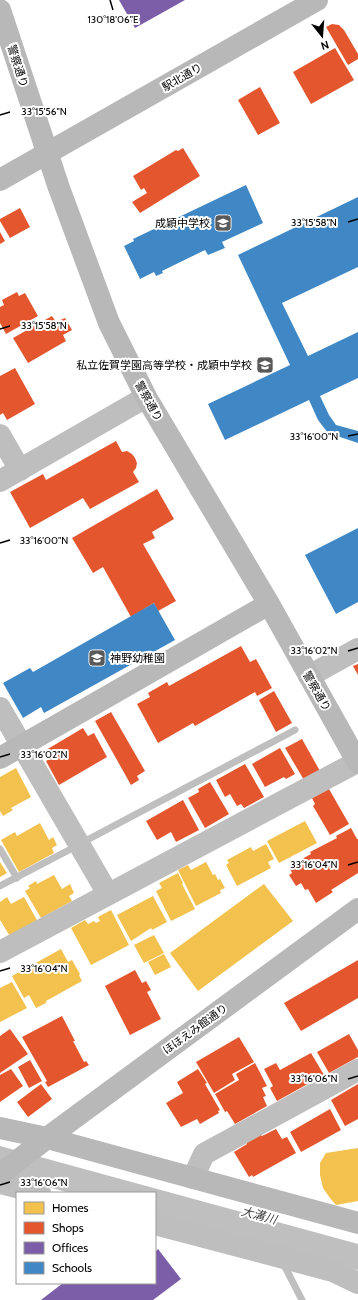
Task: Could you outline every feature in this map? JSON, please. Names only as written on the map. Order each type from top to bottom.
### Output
[{"type":"street","name":"駅北通り","points":[[0,180],[317,0]]},
{"type":"street","name":"警察通り","points":[[0,10],[48,154],[109,322],[146,397],[268,604],[358,762]]},
{"type":"street","points":[[0,481],[146,397]]},
{"type":"street","points":[[0,435],[20,470]]},
{"type":"street","points":[[0,758],[268,604]]},
{"type":"street","points":[[309,676],[358,649]]},
{"type":"street","points":[[0,708],[108,894]]},
{"type":"street","points":[[0,952],[358,762]]},
{"type":"street","name":"ほほえみ館通り","points":[[0,1174],[39,1143],[358,909]]},
{"type":"street","points":[[193,1178],[204,1154],[358,1070]]},
{"type":"street","points":[[0,1128],[39,1143],[193,1178],[358,1223]]},
{"type":"street","points":[[0,1183],[36,1192]]},
{"type":"street","points":[[156,1224],[333,1271],[358,1283]]},
{"type":"shaded area","points":[[0,1146],[358,1244],[358,1270],[156,1216],[156,1192],[66,1192],[0,1174]]},
{"type":"building: Homes","points":[[16,768],[31,797],[11,808],[13,810],[3,816],[0,811],[0,777]]},
{"type":"building: Homes","points":[[305,821],[317,843],[279,863],[267,841]]},
{"type":"building: Homes","points":[[40,823],[49,840],[53,837],[57,845],[52,848],[54,853],[19,872],[1,840],[15,832],[17,836]]},
{"type":"building: Homes","points":[[266,844],[274,859],[268,862],[271,868],[237,886],[226,865],[229,863],[227,860],[251,847],[253,851]]},
{"type":"building: Homes","points":[[0,862],[7,873],[0,877]]},
{"type":"building: Homes","points":[[206,862],[213,875],[215,874],[218,880],[220,879],[225,888],[220,890],[221,893],[196,906],[178,870],[188,865],[191,870]]},
{"type":"building: Homes","points":[[178,873],[195,909],[171,921],[156,891],[162,888],[159,883]]},
{"type":"building: Homes","points":[[54,875],[62,889],[70,884],[74,893],[69,896],[72,901],[41,918],[25,891],[30,888],[28,886],[36,881],[37,884]]},
{"type":"building: Homes","points":[[264,884],[293,921],[198,991],[170,953]]},
{"type":"building: Homes","points":[[153,896],[167,922],[152,930],[151,928],[131,941],[117,915]]},
{"type":"building: Homes","points":[[7,897],[11,904],[24,897],[38,922],[11,938],[0,920],[0,902]]},
{"type":"building: Homes","points":[[111,910],[129,945],[91,965],[71,928],[85,920],[88,924],[94,921],[96,923],[100,921],[98,917]]},
{"type":"building: Homes","points":[[154,935],[164,953],[144,963],[134,945]]},
{"type":"building: Homes","points":[[61,949],[68,962],[72,960],[80,974],[79,975],[82,981],[36,1008],[29,995],[24,998],[12,976]]},
{"type":"building: Homes","points":[[164,954],[171,967],[155,975],[148,962]]},
{"type":"building: Homes","points":[[12,982],[27,1008],[0,1022],[0,988]]},
{"type":"building: Homes","points":[[358,1148],[358,1201],[336,1205],[323,1188],[320,1175],[320,1163],[326,1153]]},
{"type":"building: Shops","points":[[332,24],[339,25],[344,30],[358,54],[358,59],[348,65],[326,27]]},
{"type":"building: Shops","points":[[335,48],[354,80],[311,104],[293,72]]},
{"type":"building: Shops","points":[[260,87],[280,123],[258,135],[238,100]]},
{"type":"building: Shops","points":[[183,148],[200,176],[140,213],[132,202],[147,193],[144,188],[141,190],[133,176],[176,150],[178,151]]},
{"type":"building: Shops","points":[[20,208],[30,227],[10,238],[0,219]]},
{"type":"building: Shops","points":[[0,232],[5,241],[0,244]]},
{"type":"building: Shops","points":[[17,292],[19,296],[25,293],[38,316],[6,334],[0,323],[0,307],[4,305],[2,300]]},
{"type":"building: Shops","points":[[52,316],[56,322],[65,318],[72,330],[63,335],[66,341],[28,363],[13,338]]},
{"type":"building: Shops","points":[[15,368],[35,404],[7,420],[3,413],[0,415],[0,376]]},
{"type":"building: Shops","points":[[116,441],[122,452],[127,451],[135,458],[137,463],[133,472],[139,482],[90,509],[83,498],[30,528],[10,492],[43,474],[46,480]]},
{"type":"building: Shops","points":[[157,489],[174,519],[152,532],[155,538],[143,544],[176,601],[158,611],[154,603],[131,617],[103,567],[93,573],[72,538]]},
{"type":"building: Shops","points":[[241,646],[250,662],[256,659],[272,688],[257,696],[255,692],[195,726],[193,723],[158,743],[137,704],[150,697],[148,693],[167,682],[169,686]]},
{"type":"building: Shops","points":[[358,664],[358,675],[353,666]]},
{"type":"building: Shops","points":[[274,691],[292,723],[276,732],[259,700]]},
{"type":"building: Shops","points":[[111,712],[145,771],[137,776],[139,780],[131,785],[95,721]]},
{"type":"building: Shops","points":[[83,728],[88,736],[94,733],[107,757],[59,785],[46,761],[51,758],[46,750]]},
{"type":"building: Shops","points":[[302,739],[320,771],[304,780],[285,748]]},
{"type":"building: Shops","points":[[280,748],[295,774],[286,779],[284,777],[265,787],[252,764]]},
{"type":"building: Shops","points":[[245,764],[264,797],[244,808],[241,804],[237,806],[230,794],[225,797],[216,780]]},
{"type":"building: Shops","points":[[210,782],[229,814],[205,828],[188,798],[199,792],[198,789]]},
{"type":"building: Shops","points":[[329,789],[349,824],[330,835],[313,806],[315,804],[312,798]]},
{"type":"building: Shops","points":[[183,800],[199,830],[176,842],[171,832],[157,840],[146,821]]},
{"type":"building: Shops","points":[[351,828],[358,839],[358,873],[331,890],[333,892],[316,903],[308,889],[305,890],[301,883],[296,886],[289,875],[292,873],[289,866],[311,854],[310,852],[337,838],[336,836]]},
{"type":"building: Shops","points":[[358,960],[358,998],[301,1031],[284,1003]]},
{"type":"building: Shops","points":[[135,970],[142,983],[146,981],[151,990],[147,992],[161,1019],[130,1035],[105,986]]},
{"type":"building: Shops","points":[[62,1016],[84,1062],[86,1061],[89,1065],[48,1087],[45,1082],[47,1081],[22,1037]]},
{"type":"building: Shops","points":[[10,1029],[28,1054],[0,1073],[0,1036]]},
{"type":"building: Shops","points":[[349,1034],[358,1050],[358,1057],[329,1073],[317,1052]]},
{"type":"building: Shops","points":[[239,1037],[254,1062],[232,1074],[235,1080],[214,1093],[196,1062]]},
{"type":"building: Shops","points":[[311,1053],[324,1075],[277,1101],[270,1088],[273,1086],[264,1069],[276,1063],[280,1070]]},
{"type":"building: Shops","points":[[30,1060],[42,1081],[29,1088],[18,1067]]},
{"type":"building: Shops","points":[[255,1063],[267,1086],[262,1088],[266,1096],[263,1097],[267,1106],[235,1124],[227,1111],[225,1112],[215,1094],[239,1080],[236,1074]]},
{"type":"building: Shops","points":[[11,1069],[23,1086],[0,1102],[0,1075]]},
{"type":"building: Shops","points":[[198,1069],[207,1083],[205,1084],[220,1110],[218,1111],[219,1113],[200,1124],[197,1119],[181,1127],[166,1103],[183,1093],[177,1082]]},
{"type":"building: Shops","points":[[41,1084],[52,1099],[28,1117],[17,1102]]},
{"type":"building: Shops","points":[[358,1084],[358,1119],[345,1126],[331,1100]]},
{"type":"building: Shops","points":[[330,1109],[341,1130],[301,1152],[290,1132]]},
{"type":"building: Shops","points":[[276,1129],[282,1139],[287,1137],[296,1153],[253,1177],[252,1175],[249,1177],[234,1152],[247,1144],[246,1141],[260,1134],[262,1136]]},
{"type":"building: Offices","points":[[119,0],[185,0],[135,28]]},
{"type":"building: Offices","points":[[158,1249],[181,1279],[153,1300],[41,1300],[62,1284],[156,1284],[156,1251]]},
{"type":"building: Schools","points":[[246,185],[263,223],[222,242],[225,248],[208,255],[205,250],[162,271],[163,273],[156,276],[154,272],[140,279],[124,246],[134,241],[133,239]]},
{"type":"building: Schools","points":[[358,197],[358,267],[282,303],[308,356],[358,332],[358,378],[320,396],[329,415],[336,425],[358,431],[358,443],[328,433],[318,420],[309,400],[225,440],[208,404],[290,365],[238,255]]},
{"type":"building: Schools","points":[[358,528],[358,602],[336,614],[305,555]]},
{"type":"building: Schools","points":[[154,603],[175,640],[44,713],[41,707],[23,718],[3,683],[30,668],[33,672]]},
{"type":"waterway","points":[[89,839],[295,730]]},
{"type":"waterway","points":[[0,849],[17,878]]},
{"type":"waterway","points":[[0,886],[69,850]]},
{"type":"waterway","points":[[285,1267],[302,1300]]},
{"type":"place","name":"成穎中学校","points":[[223,223]]},
{"type":"place","name":"私立佐賀学園高等学校・成穎中学校","points":[[265,365]]},
{"type":"place","name":"神野幼稚園","points":[[97,658]]},
{"type":"water label","name":"大溝川","points":[[259,1215]]}]
